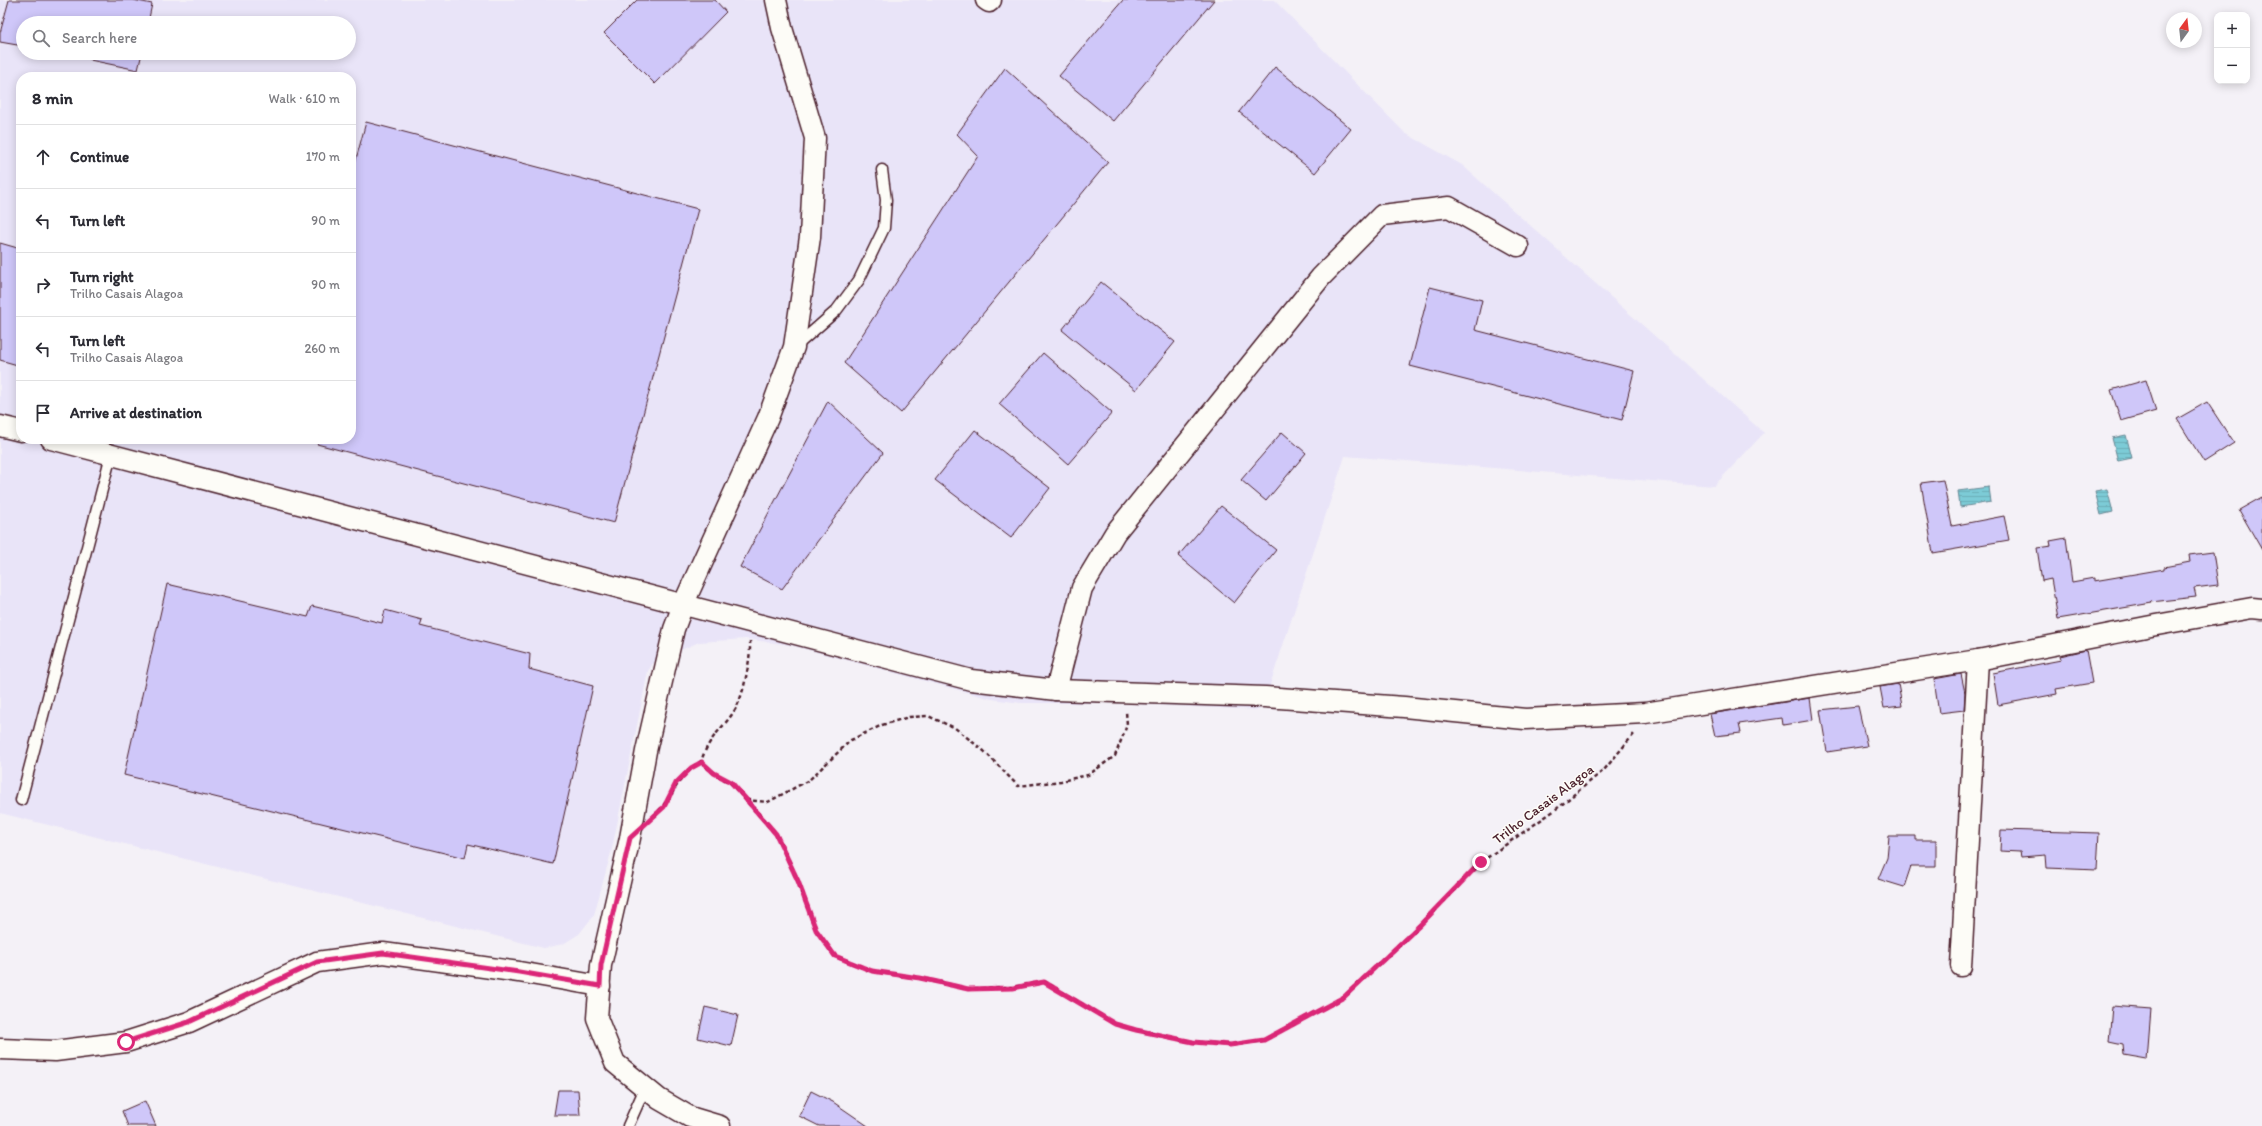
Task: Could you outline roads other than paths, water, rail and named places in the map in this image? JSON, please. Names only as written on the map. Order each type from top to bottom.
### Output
[{"type":"street","points":[[720,1126],[690,1116],[659,1099],[615,1063],[597,1018],[601,965],[630,838],[646,751],[674,629],[683,605],[768,418],[794,347],[810,237],[815,138],[782,28],[776,0]]},
{"type":"street","points":[[986,0],[989,2],[991,0]]},
{"type":"street","points":[[1056,690],[1082,588],[1115,533],[1321,277],[1382,215],[1449,207],[1518,246]]},
{"type":"street","points":[[0,426],[16,430]]},
{"type":"street","points":[[70,444],[971,680],[1056,690],[1273,698],[1404,707],[1525,719],[1652,712],[1978,660],[2151,626],[2252,608],[2262,609]]},
{"type":"street","points":[[1961,966],[1978,660]]},
{"type":"street","points":[[0,1049],[55,1051],[126,1042],[189,1022],[317,962],[383,953],[519,972],[600,986]]},
{"type":"lane","points":[[794,347],[836,311],[862,273],[884,228],[886,200],[882,170]]},
{"type":"lane","points":[[22,800],[111,455]]},
{"type":"lane","points":[[628,1126],[645,1088]]},
{"type":"water","points":[[2126,435],[2132,458],[2118,461],[2112,438]]},
{"type":"water","points":[[1989,487],[1991,502],[1960,507],[1958,491]]},
{"type":"water","points":[[2107,489],[2113,512],[2101,515],[2095,491]]}]
